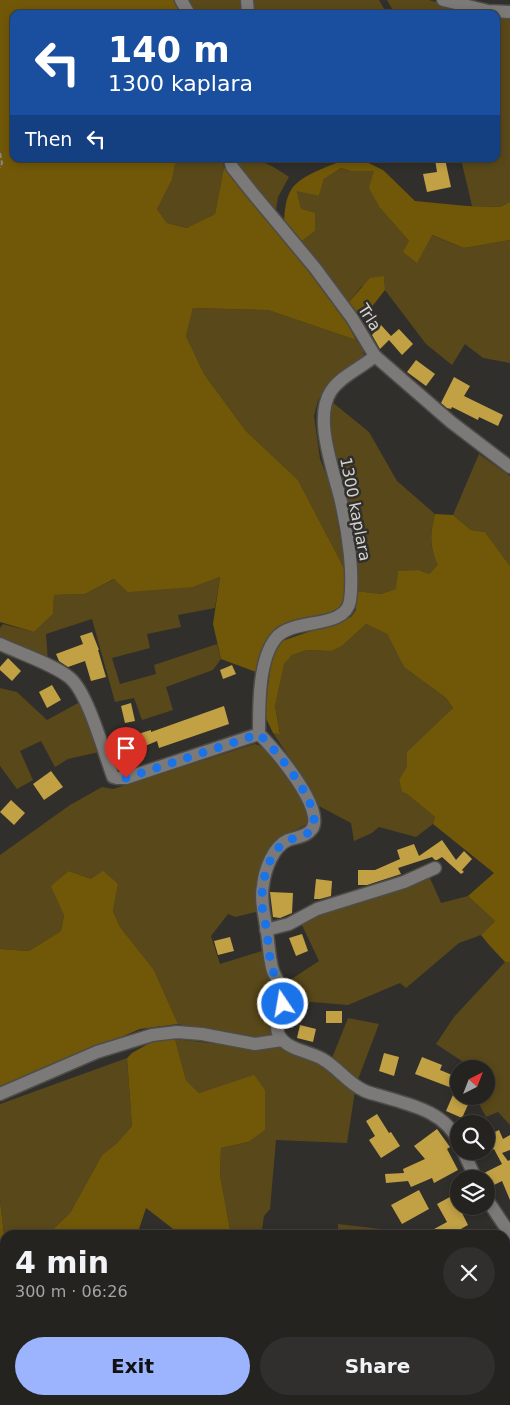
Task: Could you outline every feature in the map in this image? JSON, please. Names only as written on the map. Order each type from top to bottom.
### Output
[{"type":"street","points":[[443,0],[484,10]]},
{"type":"street","name":"Trla","points":[[231,162],[232,167],[250,191],[315,268],[352,318],[375,356],[451,422],[510,467]]},
{"type":"street","name":"1300 kaplara","points":[[259,734],[260,696],[264,669],[268,652],[277,637],[284,632],[305,624],[337,618],[348,608],[351,572],[342,507],[325,440],[325,406],[330,392],[340,381],[375,356]]},
{"type":"street","points":[[0,644],[59,671],[74,683],[88,710],[112,777],[126,778],[259,734],[270,744],[292,770],[314,816],[312,829],[282,844],[265,871],[262,902],[266,930],[273,971],[284,996],[277,1032],[282,1040],[289,1045],[324,1059],[363,1091],[416,1106],[435,1114],[450,1130]]},
{"type":"street","points":[[266,930],[289,924],[317,909],[404,882],[436,868]]},
{"type":"street","points":[[0,1094],[97,1052],[152,1035],[177,1032],[202,1034],[255,1044],[270,1044],[282,1040]]},
{"type":"street","points":[[495,1212],[507,1230]]},
{"type":"path","points":[[0,153],[2,163],[0,168]]},
{"type":"shaded area","points":[[0,0],[174,0],[180,10],[10,10],[10,162],[175,162],[172,180],[157,209],[167,223],[187,228],[215,214],[224,167],[286,241],[347,323],[356,340],[268,310],[193,308],[186,336],[204,374],[246,431],[298,480],[346,572],[346,598],[341,607],[334,613],[281,629],[259,673],[221,659],[213,624],[220,577],[193,587],[128,592],[114,579],[85,594],[54,595],[53,614],[34,632],[0,622]]},
{"type":"shaded area","points":[[186,0],[241,0],[242,10],[192,10]]},
{"type":"shaded area","points":[[252,0],[379,0],[385,10],[253,10]]},
{"type":"shaded area","points":[[387,0],[429,0],[463,10],[393,10]]},
{"type":"shaded area","points":[[510,16],[510,202],[500,207],[472,206],[462,162],[500,162],[500,17]]},
{"type":"shaded area","points":[[175,162],[223,162],[224,167],[215,214],[188,228],[167,223],[157,209],[172,180]]},
{"type":"shaded area","points":[[236,162],[263,162],[289,177],[278,197],[276,210],[273,211],[264,203]]},
{"type":"shaded area","points":[[339,162],[366,162],[383,170],[415,201],[500,207],[510,202],[510,240],[464,248],[432,235],[417,263],[403,252],[409,241],[380,208],[369,188],[374,171],[351,171],[341,168],[324,179],[319,196],[297,191],[301,209],[315,213],[315,231],[302,241],[284,221],[286,202],[295,185],[308,175]]},
{"type":"shaded area","points":[[341,168],[351,171],[375,171],[380,208],[409,241],[416,263],[431,235],[464,248],[510,240],[510,363],[483,358],[465,344],[452,365],[426,344],[385,290],[384,276],[361,287],[348,303],[302,241],[315,231],[301,210],[297,190],[319,196],[324,179]]},
{"type":"shaded area","points":[[384,276],[385,290],[367,313],[357,318],[348,303],[370,278]]},
{"type":"shaded area","points":[[193,308],[268,310],[356,340],[363,349],[364,355],[361,360],[335,377],[324,391],[318,400],[314,416],[320,459],[332,488],[346,572],[298,480],[246,431],[204,374],[186,336]]},
{"type":"shaded area","points":[[332,402],[369,432],[397,481],[435,514],[431,540],[439,565],[429,574],[419,570],[398,572],[397,589],[381,594],[356,591],[347,510],[331,437],[330,413]]},
{"type":"shaded area","points":[[479,454],[510,476],[510,566],[485,532],[471,530],[453,515]]},
{"type":"shaded area","points":[[435,514],[453,515],[471,530],[485,532],[510,566],[510,962],[505,962],[481,935],[495,921],[468,896],[494,873],[433,824],[435,817],[402,792],[399,780],[407,766],[407,752],[453,708],[446,698],[404,667],[387,634],[366,624],[342,646],[332,651],[307,650],[292,655],[284,664],[275,706],[280,734],[273,733],[264,714],[272,657],[282,641],[351,617],[356,610],[356,591],[381,594],[396,589],[398,571],[419,570],[429,574],[438,565],[431,540]]},
{"type":"shaded area","points":[[220,577],[215,608],[178,615],[181,627],[147,634],[150,648],[112,658],[120,684],[156,674],[154,665],[217,644],[221,659],[213,670],[166,687],[173,710],[142,720],[134,698],[115,702],[92,619],[46,634],[48,662],[0,640],[0,628],[3,624],[34,632],[53,614],[54,595],[85,594],[115,579],[193,587]]},
{"type":"shaded area","points":[[366,624],[387,634],[404,667],[446,698],[453,708],[408,752],[407,766],[399,780],[402,792],[435,817],[433,824],[416,837],[379,827],[372,833],[354,841],[351,823],[317,805],[302,776],[273,733],[280,733],[275,706],[284,663],[292,655],[307,650],[332,651],[342,646]]},
{"type":"shaded area","points":[[0,688],[17,692],[47,720],[80,702],[99,752],[68,759],[55,767],[41,741],[20,751],[33,780],[17,789],[0,766]]},
{"type":"shaded area","points":[[255,744],[263,747],[292,785],[305,806],[309,816],[309,823],[274,842],[257,890],[256,912],[235,917],[228,914],[211,936],[220,964],[265,950],[279,995],[273,1035],[255,1041],[178,1024],[154,970],[120,927],[113,911],[118,884],[91,879],[69,871],[61,931],[29,951],[0,949],[0,855],[70,805],[102,787],[113,789]]},
{"type":"shaded area","points":[[69,871],[91,879],[103,871],[118,884],[113,911],[120,927],[154,970],[178,1024],[140,1029],[0,1088],[0,949],[29,951],[61,931],[64,915],[51,886]]},
{"type":"shaded area","points":[[429,876],[441,903],[468,896],[495,921],[481,935],[459,943],[406,988],[400,983],[348,1005],[288,1000],[284,984],[319,961],[301,923],[321,911]]},
{"type":"shaded area","points":[[505,962],[510,962],[510,1125],[498,1112],[485,1115],[480,1105],[495,1105],[495,1060],[460,1060],[436,1044],[454,1017]]},
{"type":"shaded area","points":[[348,1018],[379,1024],[357,1082],[332,1058]]},
{"type":"shaded area","points":[[175,1039],[254,1048],[284,1047],[316,1062],[355,1091],[347,1143],[276,1140],[270,1209],[264,1216],[262,1230],[230,1230],[220,1175],[221,1148],[248,1142],[254,1076],[199,1093],[186,1080]]},
{"type":"shaded area","points":[[175,1039],[186,1080],[199,1093],[254,1075],[265,1090],[265,1130],[248,1142],[221,1148],[220,1175],[230,1230],[175,1230],[146,1208],[139,1230],[52,1230],[70,1213],[102,1155],[117,1143],[132,1126],[127,1058],[132,1053],[155,1040]]},
{"type":"shaded area","points":[[127,1058],[132,1126],[117,1143],[102,1155],[70,1213],[52,1230],[3,1230],[0,1200],[0,1104]]},
{"type":"shaded area","points":[[0,1200],[3,1230],[0,1230]]},
{"type":"shaded area","points":[[338,1224],[381,1229],[381,1230],[338,1230]]},
{"type":"building","points":[[435,162],[446,162],[451,187],[427,192],[423,174],[437,172]]},
{"type":"building","points":[[381,325],[391,336],[399,329],[413,344],[402,355],[389,340],[380,349],[372,335]]},
{"type":"building","points":[[416,360],[435,374],[426,386],[407,372]]},
{"type":"building","points":[[454,377],[470,386],[464,396],[503,415],[498,426],[479,417],[478,420],[452,407],[451,409],[447,408],[441,403]]},
{"type":"building","points":[[92,632],[106,677],[91,681],[85,661],[68,667],[59,661],[56,654],[83,644],[80,636]]},
{"type":"building","points":[[8,658],[21,671],[12,681],[0,670],[0,667]]},
{"type":"building","points":[[232,665],[236,674],[223,679],[220,670]]},
{"type":"building","points":[[52,685],[61,700],[47,708],[39,692]]},
{"type":"building","points":[[131,703],[135,721],[125,723],[121,706]]},
{"type":"building","points":[[224,706],[229,724],[159,748],[157,741],[145,746],[141,733],[151,730],[151,732]]},
{"type":"building","points":[[120,733],[127,754],[115,758],[108,737]]},
{"type":"building","points":[[51,771],[63,787],[44,800],[33,784]]},
{"type":"building","points":[[11,800],[25,813],[14,825],[0,812]]},
{"type":"building","points":[[442,840],[456,860],[464,851],[472,859],[462,870],[464,872],[461,874],[442,857],[435,860],[432,857],[398,868],[401,874],[367,885],[358,885],[358,870],[375,870],[400,859],[397,850],[414,844],[419,856]]},
{"type":"building","points":[[316,879],[332,881],[331,896],[314,899]]},
{"type":"building","points":[[270,892],[293,893],[292,913],[280,918],[273,917]]},
{"type":"building","points":[[302,934],[308,951],[296,956],[289,938]]},
{"type":"building","points":[[230,937],[234,951],[218,955],[214,941]]},
{"type":"building","points":[[326,1011],[342,1011],[342,1023],[326,1023]]},
{"type":"building","points":[[300,1025],[316,1029],[313,1042],[297,1038]]},
{"type":"building","points":[[384,1053],[399,1057],[394,1076],[379,1071]]},
{"type":"building","points":[[422,1057],[442,1065],[440,1070],[450,1074],[450,1087],[415,1074]]},
{"type":"building","points":[[450,1102],[450,1105],[468,1105],[463,1115],[455,1115],[446,1111]]},
{"type":"building","points":[[377,1114],[400,1146],[381,1158],[369,1140],[375,1136],[366,1121]]},
{"type":"building","points":[[437,1129],[450,1147],[447,1149],[450,1160],[453,1160],[458,1170],[450,1170],[450,1174],[434,1183],[432,1178],[411,1187],[408,1181],[386,1183],[385,1174],[404,1173],[403,1169],[425,1159],[414,1146]]},
{"type":"building","points":[[499,1130],[503,1139],[510,1135],[510,1150],[502,1153],[508,1161],[510,1160],[510,1200],[502,1181],[495,1184],[495,1170],[490,1170],[502,1164],[495,1151],[495,1132]]},
{"type":"building","points":[[419,1190],[429,1209],[402,1224],[391,1205]]},
{"type":"building","points":[[450,1197],[450,1215],[463,1215],[468,1225],[459,1230],[432,1230],[447,1222],[437,1204]]},
{"type":"route","points":[[126,778],[259,734],[292,770],[314,812],[312,829],[303,835],[287,841],[278,848],[265,871],[262,886],[262,902],[271,962],[284,996],[283,1004]]}]
